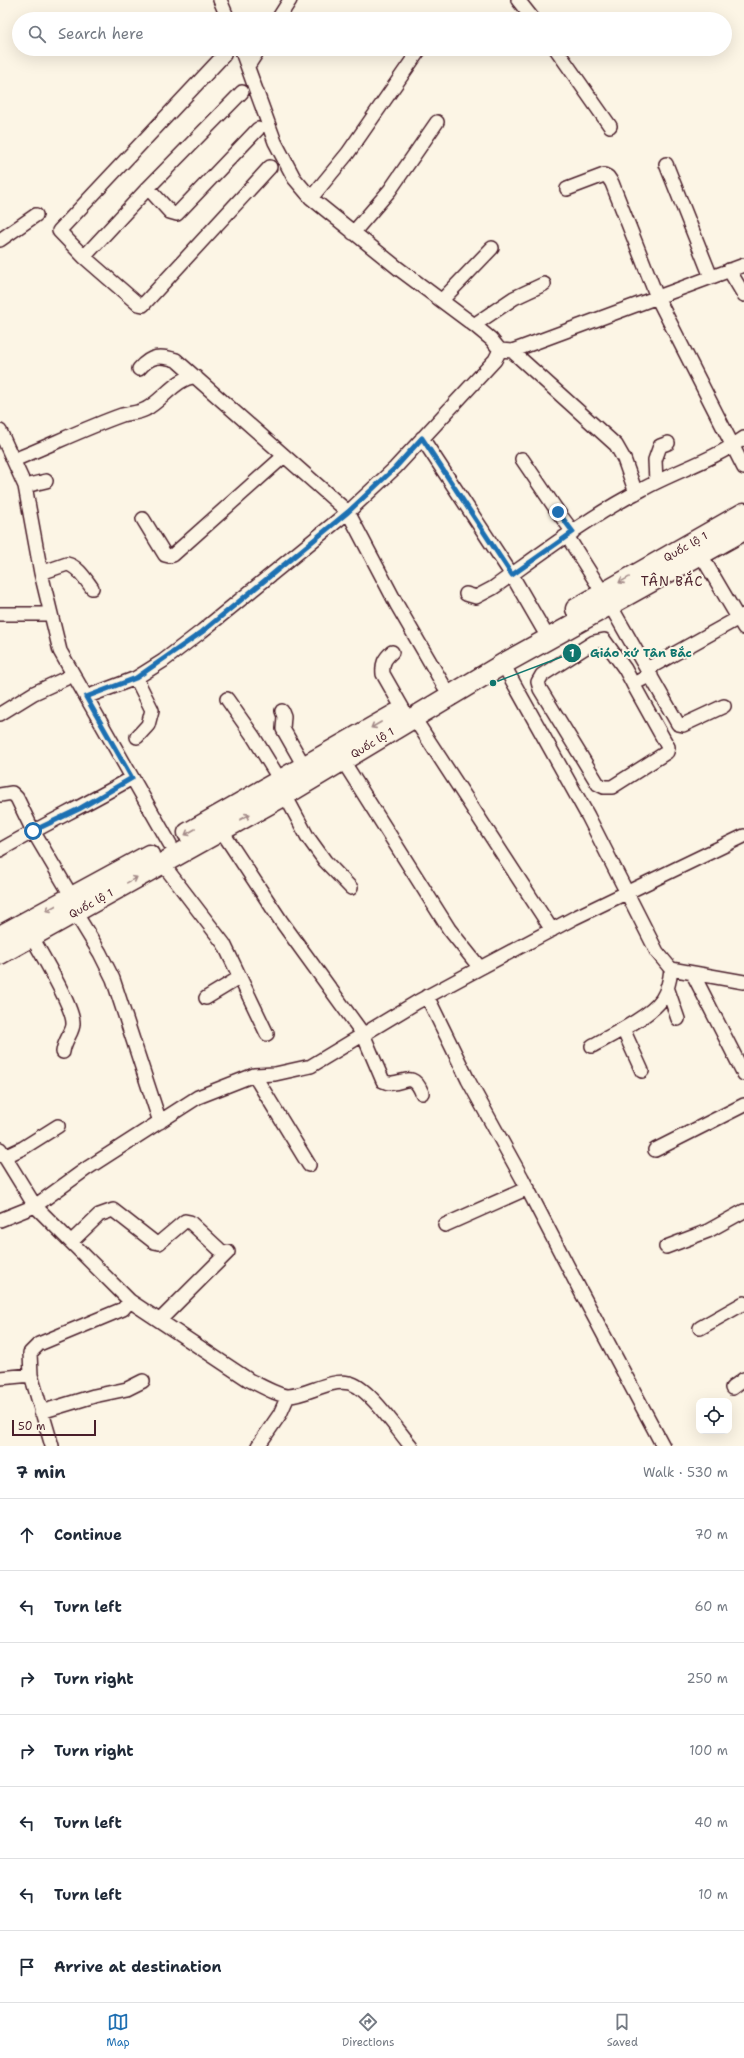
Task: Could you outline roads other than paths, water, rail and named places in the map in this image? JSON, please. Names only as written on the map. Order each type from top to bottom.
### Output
[{"type":"highway","name":"Quốc lộ 1","points":[[0,936],[74,904],[162,863],[222,830],[282,788],[304,766],[409,714],[503,664],[744,513]]},
{"type":"highway","name":"Quốc lộ 1","points":[[0,954],[32,937],[74,904],[170,844],[282,788],[343,761],[409,714],[444,686],[543,629],[701,555],[744,530]]},
{"type":"street","points":[[220,0],[225,12]]},
{"type":"street","points":[[282,12],[290,0]]},
{"type":"street","points":[[518,0],[527,12]]},
{"type":"street","points":[[223,56],[59,231],[84,257],[138,304],[143,305],[270,167]]},
{"type":"street","points":[[244,56],[275,142],[294,178],[311,198],[353,233],[506,350],[616,445],[624,459],[636,493]]},
{"type":"street","points":[[248,66],[254,56]]},
{"type":"street","points":[[311,198],[348,153],[415,56]]},
{"type":"street","points":[[561,56],[610,126]]},
{"type":"street","points":[[84,257],[148,188],[242,92]]},
{"type":"street","points":[[353,233],[390,190],[437,122]]},
{"type":"street","points":[[148,188],[170,212],[177,214],[258,129]]},
{"type":"street","points":[[666,164],[711,277]]},
{"type":"street","points":[[567,189],[604,175],[612,182],[657,298],[744,468]]},
{"type":"street","points":[[0,240],[36,215]]},
{"type":"street","points":[[442,300],[492,248]]},
{"type":"street","points":[[86,697],[136,678],[202,632],[348,512],[395,468],[506,350],[657,298],[744,265]]},
{"type":"street","points":[[729,270],[744,295]]},
{"type":"street","points":[[474,325],[514,298],[544,284]]},
{"type":"street","points":[[139,369],[145,362],[163,356],[176,360],[348,512],[397,605],[444,686]]},
{"type":"street","points":[[21,457],[123,415],[145,410],[165,396],[181,381],[188,377],[196,377]]},
{"type":"street","points":[[0,431],[25,486],[41,573],[60,651],[170,844]]},
{"type":"street","points":[[422,438],[512,575],[543,629]]},
{"type":"street","points":[[466,594],[476,596],[494,588],[570,534],[636,493],[656,482],[732,447],[744,438]]},
{"type":"street","points":[[656,482],[656,453],[660,446],[668,443]]},
{"type":"street","points":[[143,520],[166,555],[173,555],[284,456]]},
{"type":"street","points":[[522,458],[558,512],[606,599],[680,725],[724,706]]},
{"type":"street","points":[[25,486],[46,481]]},
{"type":"street","points":[[633,684],[649,672],[742,620],[701,555]]},
{"type":"street","points":[[41,573],[68,564],[77,569],[92,588]]},
{"type":"street","points":[[0,614],[51,614]]},
{"type":"street","points":[[604,640],[633,684],[668,747],[667,752],[612,787],[604,787],[598,784],[540,689],[538,682],[542,675],[594,642],[604,640]]},
{"type":"street","points":[[392,652],[385,658],[382,674],[552,930]]},
{"type":"street","points":[[503,664],[588,816],[625,893],[657,952],[671,969],[744,982]]},
{"type":"street","points":[[0,714],[34,693],[73,675]]},
{"type":"street","points":[[136,678],[152,710],[148,725],[136,737]]},
{"type":"street","points":[[227,699],[253,736],[307,836],[324,860],[351,888]]},
{"type":"street","points":[[282,711],[284,716],[283,729],[304,766]]},
{"type":"street","points":[[343,761],[449,929],[480,968]]},
{"type":"street","points":[[0,850],[33,831],[79,809],[132,778]]},
{"type":"street","points":[[0,795],[9,792],[15,795],[33,831],[100,953],[112,979],[160,1122]]},
{"type":"street","points":[[222,830],[281,921],[364,1034],[383,1081],[390,1084],[413,1080],[419,1084],[422,1093]]},
{"type":"street","points":[[0,1220],[35,1206],[86,1169],[198,1097],[254,1075],[275,1074],[312,1066],[427,996],[625,893],[744,836]]},
{"type":"street","points":[[162,863],[224,944],[267,1034]]},
{"type":"street","points":[[32,937],[67,1003],[74,1022],[72,1030],[64,1044],[63,1052]]},
{"type":"street","points":[[592,1046],[635,1022],[662,1000],[671,969]]},
{"type":"street","points":[[693,974],[744,1074]]},
{"type":"street","points":[[206,998],[239,978]]},
{"type":"street","points":[[667,987],[678,1020]]},
{"type":"street","points":[[427,996],[468,1080],[528,1188],[663,1446]]},
{"type":"street","points":[[623,1029],[642,1071]]},
{"type":"street","points":[[254,1075],[309,1165]]},
{"type":"street","points":[[655,1150],[744,1104]]},
{"type":"street","points":[[58,1126],[23,1148],[2,1153],[35,1206],[130,1300],[249,1380],[288,1396],[331,1385],[349,1383],[367,1392],[411,1446]]},
{"type":"street","points":[[444,1225],[528,1188]]},
{"type":"street","points":[[71,1242],[99,1215],[113,1210],[154,1242],[159,1243],[185,1221],[190,1222],[223,1251],[160,1320]]},
{"type":"street","points":[[666,1247],[708,1231],[744,1210]]},
{"type":"street","points":[[52,1446],[31,1375],[30,1353],[38,1344],[123,1309],[130,1300]]},
{"type":"street","points":[[700,1328],[744,1303]]},
{"type":"street","points":[[0,1378],[31,1375]]},
{"type":"street","points":[[732,1388],[744,1378]]},
{"type":"street","points":[[41,1412],[94,1396],[127,1389],[143,1381]]},
{"type":"street","points":[[258,1446],[280,1414],[288,1396]]},
{"type":"place","name":"Giáo xứ Tân Bắc","points":[[493,683]]},
{"type":"district","name":"TÂN BẮC","points":[[672,581]]}]
